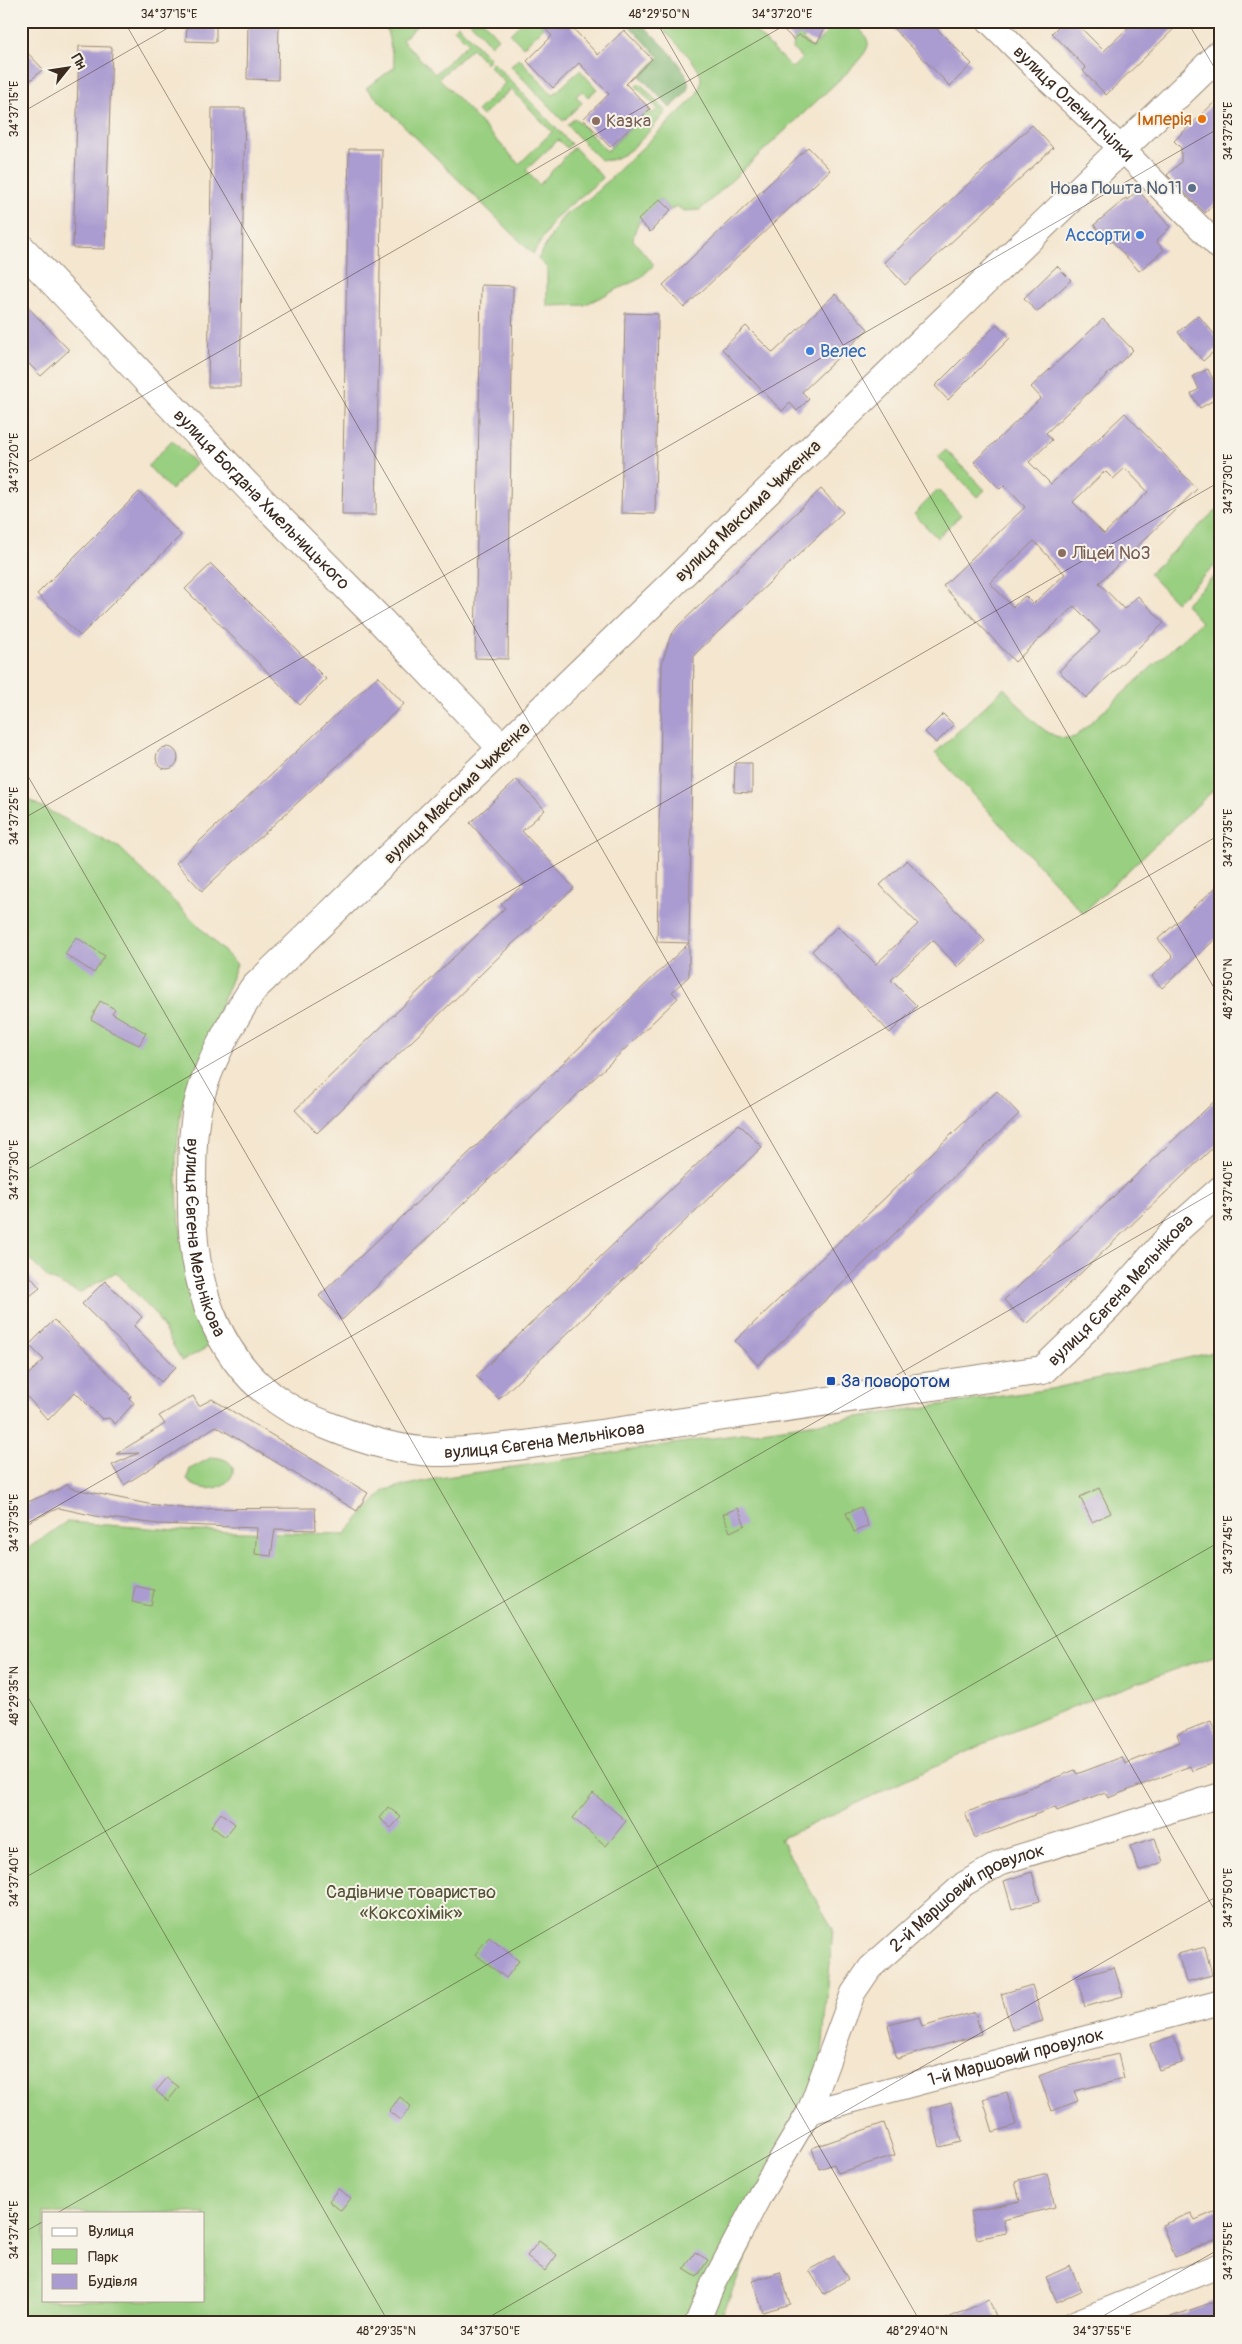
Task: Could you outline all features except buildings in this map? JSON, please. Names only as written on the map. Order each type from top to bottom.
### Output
[{"type":"street","name":"вулиця Олени Пчілки","points":[[989,21],[1046,78],[1121,148],[1221,249]]},
{"type":"street","name":"вулиця Максима Чиженка","points":[[274,968],[503,749],[1221,53]]},
{"type":"street","name":"вулиця Богдана Хмельницького","points":[[21,248],[258,497],[379,619],[503,749]]},
{"type":"street","name":"вулиця Євгена Мельнікова","points":[[274,968],[253,990],[236,1015],[218,1051],[197,1109],[191,1210],[198,1276],[214,1326],[244,1370],[286,1406],[313,1419],[372,1442],[435,1452],[479,1450],[1043,1370],[1107,1308],[1177,1229],[1221,1190]]},
{"type":"street","name":"2-й Маршовий провулок","points":[[697,2323],[713,2284],[761,2193],[809,2112],[853,1993],[870,1968],[964,1884],[1002,1862],[1221,1795]]},
{"type":"street","name":"1-й Маршовий провулок","points":[[809,2112],[1221,2002]]},
{"type":"street","points":[[1074,2323],[1221,2265]]},
{"type":"green space","points":[[385,21],[422,21],[402,40],[435,74],[468,43],[454,29],[458,25],[490,59],[486,63],[472,48],[439,78],[519,164],[552,132],[511,89],[482,116],[477,111],[505,83],[489,66],[493,62],[571,144],[567,148],[558,140],[526,170],[539,185],[574,147],[603,178],[555,218],[533,254],[366,88],[395,67]]},
{"type":"green space","points":[[469,21],[483,21],[498,38],[491,45]]},
{"type":"green space","points":[[523,21],[538,21],[544,27],[523,47],[510,34]]},
{"type":"green space","points":[[625,21],[640,22],[670,53],[684,71],[688,80],[687,90],[670,108],[640,76],[659,57]]},
{"type":"green space","points":[[654,21],[745,21],[792,68],[802,59],[793,49],[794,40],[806,28],[809,32],[803,39],[812,48],[836,23],[835,21],[852,21],[865,35],[868,44],[864,54],[852,68],[700,210],[684,211],[676,206],[671,210],[660,199],[642,217],[636,227],[633,240],[654,265],[639,279],[584,305],[547,306],[547,268],[538,259],[559,222],[566,214],[591,197],[692,100],[699,88],[701,79],[695,65]]},
{"type":"green space","points":[[519,58],[553,95],[580,70],[597,89],[588,97],[582,91],[576,96],[582,103],[563,121],[511,66]]},
{"type":"green space","points":[[640,83],[666,112],[645,136],[627,152],[617,158],[599,159],[567,125],[575,118],[607,151],[649,110],[652,114],[658,109],[636,86]]},
{"type":"green space","points":[[172,440],[196,464],[171,490],[148,466]]},
{"type":"green space","points":[[946,450],[985,490],[977,497],[938,457]]},
{"type":"green space","points":[[938,490],[961,515],[937,538],[914,514]]},
{"type":"green space","points":[[1216,510],[1221,515],[1221,560],[1176,602],[1149,574]]},
{"type":"green space","points":[[1221,570],[1221,783],[1083,913],[935,753],[1004,688],[1035,723],[1045,730],[1064,738],[1075,737],[1201,622],[1185,604]]},
{"type":"green space","points":[[21,796],[120,848],[237,964],[181,1108],[176,1158],[178,1209],[188,1281],[208,1347],[182,1361],[156,1315],[116,1272],[79,1293],[48,1278],[21,1251]]},
{"type":"green space","name":"Садівниче товариство «Коксохімік»","points":[[1214,1352],[1221,1356],[1221,1653],[1069,1708],[992,1740],[780,1839],[833,1929],[816,2122],[771,2197],[719,2323],[21,2323],[21,1553],[66,1522],[190,1531],[345,1534],[385,1490],[439,1478],[1051,1389]]},
{"type":"green space","points":[[212,1457],[225,1460],[232,1465],[233,1472],[230,1479],[223,1485],[214,1488],[202,1488],[190,1483],[187,1478],[190,1469]]},
{"type":"place","name":"Імперія","points":[[1202,119]]},
{"type":"place","name":"Казка","points":[[596,121]]},
{"type":"place","name":"Нова Пошта №11","points":[[1192,188]]},
{"type":"place","name":"Ассорти","points":[[1140,235]]},
{"type":"place","name":"Велес","points":[[810,351]]},
{"type":"place","name":"Ліцей №3","points":[[1062,553]]},
{"type":"place","name":"За поворотом","points":[[831,1381]]}]
